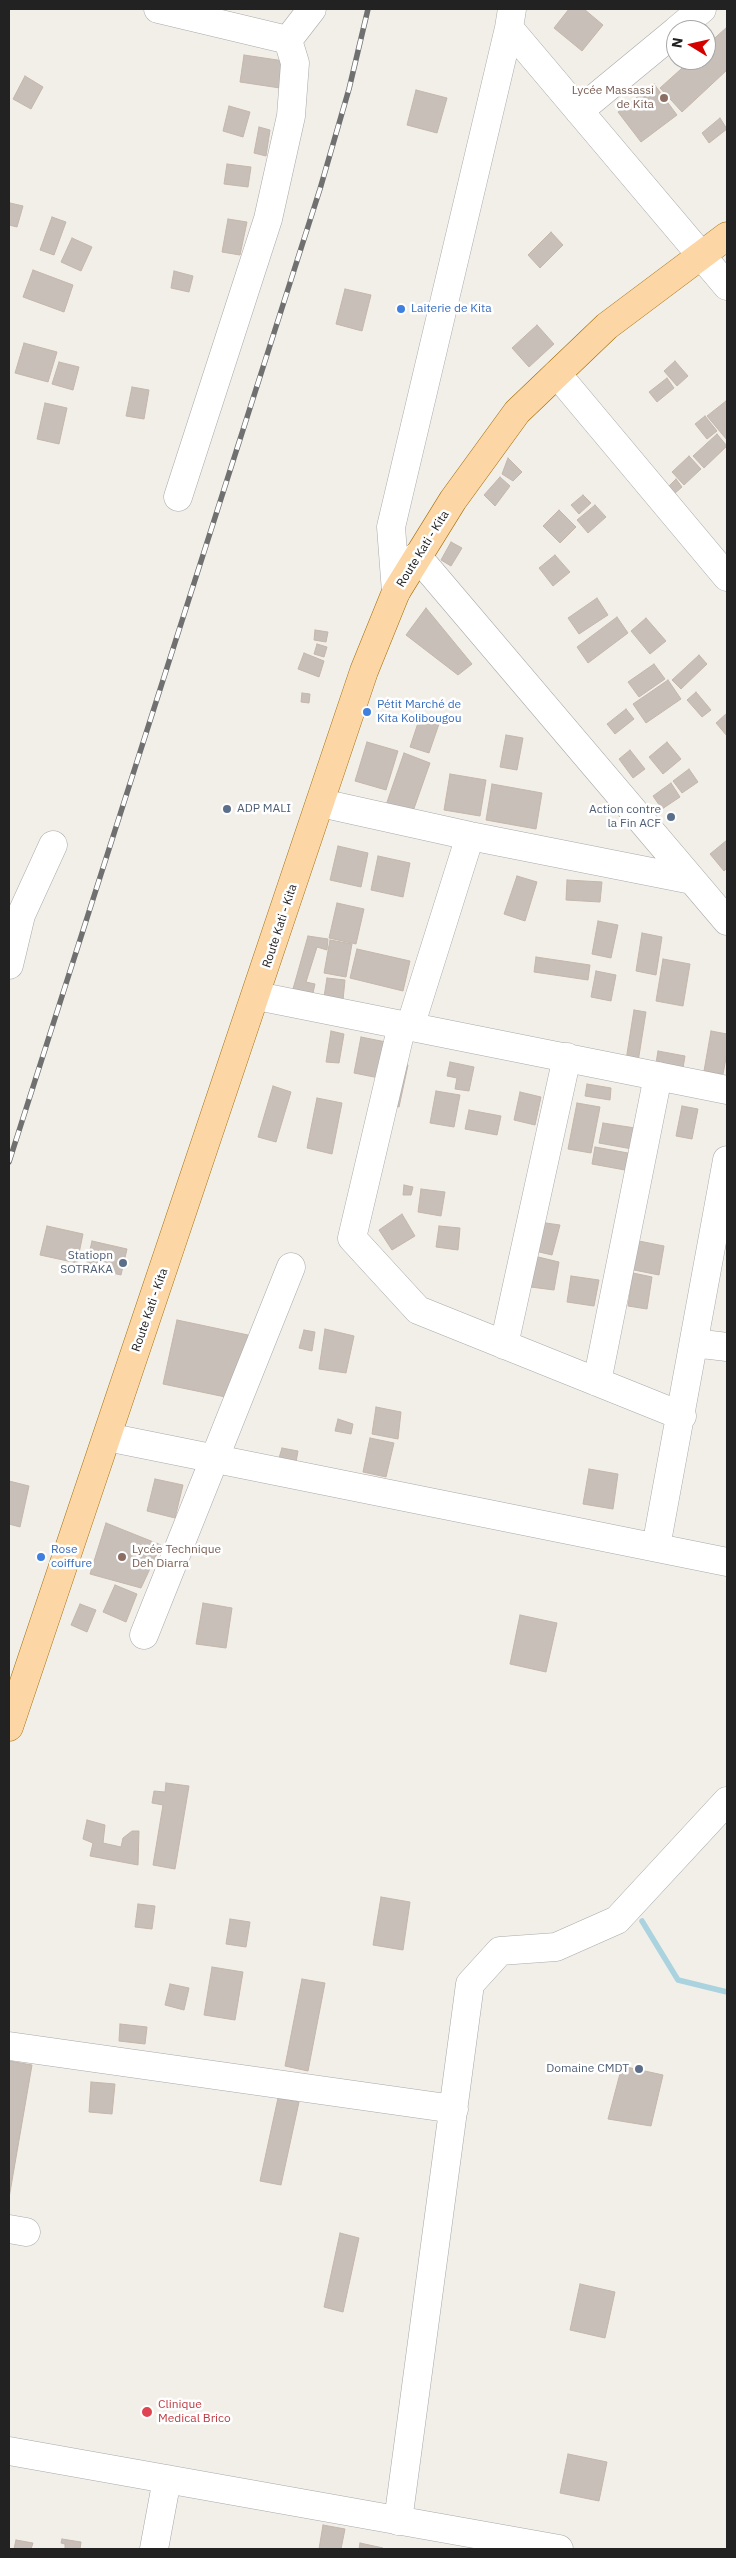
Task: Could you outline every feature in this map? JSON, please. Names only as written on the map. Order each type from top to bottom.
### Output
[{"type":"main road","name":"Route Kati - Kita","points":[[9,1727],[257,996],[364,671],[396,592],[453,500],[517,412],[607,326],[727,236]]},
{"type":"street","points":[[158,9],[288,40]]},
{"type":"street","points":[[288,40],[312,9]]},
{"type":"street","points":[[688,20],[702,9]]},
{"type":"street","points":[[511,18],[579,111],[727,286]]},
{"type":"street","points":[[396,592],[391,526],[511,18]]},
{"type":"street","points":[[579,111],[666,38]]},
{"type":"street","points":[[178,497],[268,219],[291,116],[295,63],[288,40]]},
{"type":"street","points":[[557,374],[727,577]]},
{"type":"street","points":[[417,556],[727,921]]},
{"type":"street","points":[[320,802],[470,836],[692,880]]},
{"type":"street","points":[[470,836],[406,1026],[352,1238],[418,1310],[682,1416]]},
{"type":"street","points":[[9,965],[21,915],[53,845]]},
{"type":"street","points":[[257,996],[727,1090]]},
{"type":"street","points":[[504,1345],[566,1057]]},
{"type":"street","points":[[597,1382],[658,1076]]},
{"type":"street","points":[[656,1548],[682,1416],[727,1160]]},
{"type":"street","points":[[144,1635],[290,1267]]},
{"type":"street","points":[[694,1343],[727,1347]]},
{"type":"street","points":[[107,1436],[727,1562]]},
{"type":"street","points":[[398,2521],[470,1984],[500,1951],[556,1947],[617,1920],[727,1801]]},
{"type":"street","points":[[9,2046],[454,2109]]},
{"type":"street","points":[[9,2451],[559,2549]]},
{"type":"street","points":[[154,2549],[167,2479]]},
{"type":"building","points":[[569,9],[584,9],[603,25],[582,51],[554,28]]},
{"type":"building","points":[[727,27],[727,70],[682,112],[660,88],[680,70],[716,70],[716,37]]},
{"type":"building","points":[[244,55],[284,61],[280,88],[240,82]]},
{"type":"building","points":[[25,76],[43,87],[31,109],[13,99]]},
{"type":"building","points":[[654,84],[677,115],[641,142],[618,112]]},
{"type":"building","points":[[416,90],[447,98],[437,133],[407,125]]},
{"type":"building","points":[[229,106],[250,112],[243,137],[223,131]]},
{"type":"building","points":[[720,118],[727,129],[709,143],[702,133]]},
{"type":"building","points":[[259,127],[270,130],[266,156],[254,153]]},
{"type":"building","points":[[227,164],[251,167],[248,187],[224,184]]},
{"type":"building","points":[[10,203],[23,206],[17,227],[9,225]]},
{"type":"building","points":[[52,217],[66,222],[54,255],[40,250]]},
{"type":"building","points":[[228,219],[247,222],[240,255],[222,252]]},
{"type":"building","points":[[551,232],[563,245],[540,268],[528,255]]},
{"type":"building","points":[[72,238],[92,247],[81,271],[61,262]]},
{"type":"building","points":[[33,270],[73,285],[64,312],[23,297]]},
{"type":"building","points":[[174,271],[193,276],[189,292],[171,288]]},
{"type":"building","points":[[345,289],[371,295],[362,331],[336,324]]},
{"type":"building","points":[[537,325],[554,344],[529,367],[512,348]]},
{"type":"building","points":[[24,343],[57,352],[48,382],[15,373]]},
{"type":"building","points":[[675,361],[688,376],[677,386],[664,371]]},
{"type":"building","points":[[59,362],[79,367],[73,390],[52,384]]},
{"type":"building","points":[[667,378],[674,388],[657,402],[649,392]]},
{"type":"building","points":[[132,387],[149,390],[144,419],[126,416]]},
{"type":"building","points":[[726,401],[727,403],[727,440],[707,416]]},
{"type":"building","points":[[45,403],[67,408],[59,444],[37,439]]},
{"type":"building","points":[[705,416],[717,431],[707,439],[695,424]]},
{"type":"building","points":[[717,434],[727,446],[704,468],[693,456]]},
{"type":"building","points":[[689,456],[701,469],[684,485],[672,472]]},
{"type":"building","points":[[508,458],[522,472],[513,481],[502,474]]},
{"type":"building","points":[[500,477],[510,486],[495,506],[484,495]]},
{"type":"building","points":[[676,479],[682,487],[674,494],[668,487]]},
{"type":"building","points":[[583,495],[591,503],[579,514],[571,505]]},
{"type":"building","points":[[595,505],[606,517],[588,533],[577,520]]},
{"type":"building","points":[[559,510],[576,527],[560,543],[543,526]]},
{"type":"building","points":[[451,542],[462,548],[451,566],[441,560]]},
{"type":"building","points":[[555,555],[570,572],[553,586],[539,568]]},
{"type":"building","points":[[597,598],[608,615],[579,634],[568,618]]},
{"type":"building","points":[[426,608],[472,664],[458,675],[406,635]]},
{"type":"building","points":[[617,617],[628,633],[588,663],[577,647]]},
{"type":"building","points":[[646,618],[666,641],[650,654],[631,631]]},
{"type":"building","points":[[315,630],[328,632],[326,642],[314,640]]},
{"type":"building","points":[[317,644],[327,647],[324,657],[314,654]]},
{"type":"building","points":[[304,653],[324,661],[319,677],[298,669]]},
{"type":"building","points":[[699,655],[707,664],[681,689],[672,680]]},
{"type":"building","points":[[654,664],[665,679],[639,697],[628,682]]},
{"type":"building","points":[[668,680],[681,699],[646,723],[633,704]]},
{"type":"building","points":[[696,692],[711,710],[702,717],[687,700]]},
{"type":"building","points":[[302,693],[310,694],[309,703],[301,702]]},
{"type":"building","points":[[626,709],[634,719],[615,734],[607,724]]},
{"type":"building","points":[[727,713],[727,736],[716,723]]},
{"type":"building","points":[[421,714],[440,721],[429,753],[410,747]]},
{"type":"building","points":[[506,735],[523,738],[517,770],[500,767]]},
{"type":"building","points":[[367,742],[398,751],[386,790],[355,781]]},
{"type":"building","points":[[667,742],[681,759],[663,774],[649,757]]},
{"type":"building","points":[[630,750],[645,769],[633,778],[619,759]]},
{"type":"building","points":[[404,753],[430,763],[411,817],[385,808]]},
{"type":"building","points":[[689,769],[698,782],[682,793],[673,781]]},
{"type":"building","points":[[450,774],[486,780],[480,816],[444,810]]},
{"type":"building","points":[[671,783],[680,797],[662,809],[653,796]]},
{"type":"building","points":[[492,784],[542,793],[536,829],[486,820]]},
{"type":"building","points":[[727,840],[727,868],[724,871],[710,854]]},
{"type":"building","points":[[338,846],[368,853],[361,887],[330,880]]},
{"type":"building","points":[[378,856],[410,863],[403,897],[371,890]]},
{"type":"building","points":[[517,876],[537,882],[525,921],[504,914]]},
{"type":"building","points":[[567,880],[602,882],[600,902],[566,900]]},
{"type":"building","points":[[337,903],[364,909],[356,944],[329,938]]},
{"type":"building","points":[[598,921],[618,925],[611,958],[592,954]]},
{"type":"building","points":[[642,933],[662,937],[656,975],[636,971]]},
{"type":"building","points":[[308,936],[328,939],[327,950],[317,947],[306,982],[315,984],[313,993],[293,989]]},
{"type":"building","points":[[330,940],[352,944],[346,977],[324,973]]},
{"type":"building","points":[[357,949],[410,961],[403,991],[350,978]]},
{"type":"building","points":[[536,957],[590,965],[588,980],[534,972]]},
{"type":"building","points":[[663,959],[690,964],[683,1006],[656,1001]]},
{"type":"building","points":[[596,971],[616,975],[611,1001],[591,997]]},
{"type":"building","points":[[327,978],[345,980],[343,1000],[324,997]]},
{"type":"building","points":[[634,1010],[646,1012],[638,1062],[626,1060]]},
{"type":"building","points":[[331,1031],[344,1034],[339,1063],[326,1062]]},
{"type":"building","points":[[711,1031],[727,1034],[727,1053],[723,1074],[704,1071]]},
{"type":"building","points":[[361,1037],[391,1043],[384,1079],[354,1073]]},
{"type":"building","points":[[658,1051],[685,1056],[683,1068],[656,1063]]},
{"type":"building","points":[[450,1062],[474,1067],[469,1091],[455,1089],[457,1078],[447,1076]]},
{"type":"building","points":[[398,1063],[408,1065],[399,1107],[387,1104]]},
{"type":"building","points":[[587,1084],[611,1088],[610,1100],[585,1096]]},
{"type":"building","points":[[273,1086],[291,1092],[276,1142],[258,1137]]},
{"type":"building","points":[[436,1091],[460,1095],[454,1127],[430,1123]]},
{"type":"building","points":[[520,1092],[541,1097],[535,1125],[514,1120]]},
{"type":"building","points":[[317,1098],[342,1103],[332,1154],[307,1148]]},
{"type":"building","points":[[577,1103],[600,1107],[591,1153],[568,1149]]},
{"type":"building","points":[[682,1106],[698,1109],[692,1139],[676,1136]]},
{"type":"building","points":[[469,1110],[501,1116],[497,1135],[465,1129]]},
{"type":"building","points":[[603,1123],[635,1128],[632,1149],[599,1143]]},
{"type":"building","points":[[595,1147],[628,1153],[625,1170],[592,1164]]},
{"type":"building","points":[[404,1185],[413,1187],[411,1195],[403,1195]]},
{"type":"building","points":[[421,1189],[445,1192],[441,1216],[418,1212]]},
{"type":"building","points":[[402,1214],[415,1236],[392,1250],[379,1230]]},
{"type":"building","points":[[539,1222],[560,1225],[552,1255],[535,1251]]},
{"type":"building","points":[[47,1226],[83,1234],[77,1263],[40,1255]]},
{"type":"building","points":[[439,1226],[460,1228],[458,1250],[436,1247]]},
{"type":"building","points":[[634,1240],[664,1246],[659,1275],[629,1269]]},
{"type":"building","points":[[92,1241],[127,1249],[121,1275],[86,1267]]},
{"type":"building","points":[[530,1255],[559,1262],[554,1290],[523,1286]]},
{"type":"building","points":[[633,1273],[652,1277],[647,1309],[628,1306]]},
{"type":"building","points":[[571,1276],[599,1280],[594,1306],[567,1302]]},
{"type":"building","points":[[177,1320],[248,1335],[235,1399],[163,1384]]},
{"type":"building","points":[[325,1329],[354,1336],[346,1373],[319,1369]]},
{"type":"building","points":[[304,1330],[315,1332],[312,1351],[299,1348]]},
{"type":"building","points":[[376,1407],[401,1412],[398,1439],[372,1434]]},
{"type":"building","points":[[338,1419],[353,1424],[351,1434],[335,1431]]},
{"type":"building","points":[[370,1438],[394,1443],[386,1477],[363,1472]]},
{"type":"building","points":[[282,1448],[298,1451],[296,1462],[279,1458]]},
{"type":"building","points":[[589,1469],[618,1474],[613,1509],[583,1504]]},
{"type":"building","points":[[155,1479],[183,1485],[175,1518],[147,1511]]},
{"type":"building","points":[[9,1481],[29,1486],[20,1527],[9,1524]]},
{"type":"building","points":[[106,1523],[161,1545],[141,1588],[90,1574]]},
{"type":"building","points":[[115,1585],[137,1594],[126,1622],[103,1612]]},
{"type":"building","points":[[203,1603],[232,1608],[226,1648],[196,1644]]},
{"type":"building","points":[[80,1604],[96,1610],[87,1632],[71,1625]]},
{"type":"building","points":[[520,1615],[557,1623],[546,1672],[510,1664]]},
{"type":"building","points":[[166,1783],[189,1786],[175,1869],[153,1865],[163,1805],[152,1803],[154,1791],[165,1792]]},
{"type":"building","points":[[87,1820],[105,1825],[103,1843],[121,1847],[123,1838],[132,1831],[139,1831],[138,1865],[90,1856],[93,1843],[83,1839]]},
{"type":"building","points":[[381,1897],[410,1902],[403,1950],[373,1945]]},
{"type":"building","points":[[138,1904],[155,1906],[152,1929],[135,1927]]},
{"type":"building","points":[[230,1919],[250,1922],[246,1947],[226,1944]]},
{"type":"building","points":[[212,1967],[243,1972],[235,2020],[204,2015]]},
{"type":"building","points":[[302,1979],[325,1983],[308,2071],[285,2066]]},
{"type":"building","points":[[170,1984],[189,1988],[184,2010],[165,2005]]},
{"type":"building","points":[[120,2024],[147,2027],[145,2044],[119,2041]]},
{"type":"building","points":[[9,2061],[32,2065],[9,2198]]},
{"type":"building","points":[[622,2066],[663,2075],[651,2126],[608,2119]]},
{"type":"building","points":[[91,2082],[115,2084],[112,2114],[89,2112]]},
{"type":"building","points":[[278,2098],[299,2102],[281,2185],[260,2181]]},
{"type":"building","points":[[340,2233],[359,2238],[343,2312],[324,2307]]},
{"type":"building","points":[[580,2284],[615,2292],[605,2338],[570,2330]]},
{"type":"building","points":[[568,2454],[607,2462],[599,2501],[560,2493]]},
{"type":"building","points":[[323,2525],[345,2529],[341,2549],[319,2549]]},
{"type":"building","points":[[62,2539],[81,2542],[80,2549],[65,2549],[65,2544],[61,2543]]},
{"type":"building","points":[[16,2540],[33,2543],[31,2549],[14,2549]]},
{"type":"building","points":[[360,2543],[383,2548],[383,2549],[359,2549]]},
{"type":"waterway","points":[[642,1921],[678,1980],[727,1992]]},
{"type":"railway","points":[[9,1162],[320,189],[349,89],[368,9]]},
{"type":"place","name":"Lycée Massassi de Kita","points":[[664,98]]},
{"type":"place","name":"Laiterie de Kita","points":[[401,309]]},
{"type":"place","name":"Pétit Marché de Kita Kolibougou","points":[[367,712]]},
{"type":"place","name":"ADP MALI","points":[[227,809]]},
{"type":"place","name":"Action contre la Fin ACF","points":[[671,817]]},
{"type":"place","name":"Statiopn SOTRAKA","points":[[123,1263]]},
{"type":"place","name":"Rose coiffure","points":[[41,1557]]},
{"type":"place","name":"Lycée Technique Deh Diarra","points":[[122,1557]]},
{"type":"place","name":"Domaine CMDT","points":[[639,2069]]},
{"type":"place","name":"Clinique Medical Brico","points":[[147,2412]]}]
